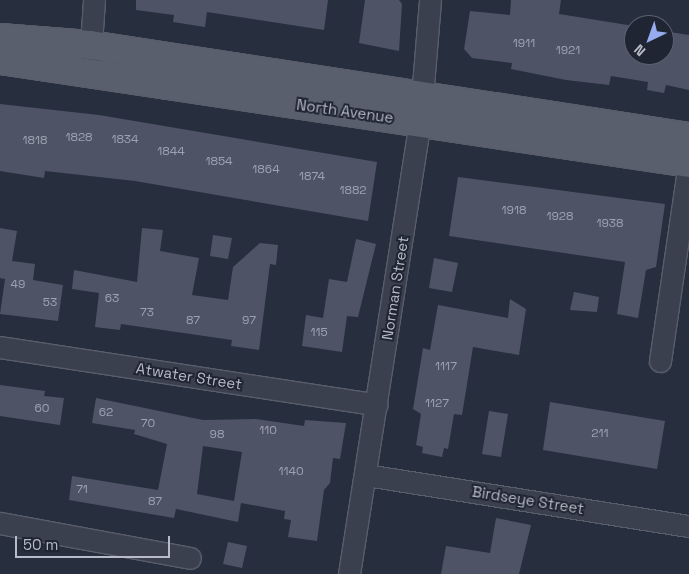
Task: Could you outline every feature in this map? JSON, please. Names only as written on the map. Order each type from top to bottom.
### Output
[{"type":"main road","name":"North Avenue","points":[[0,38],[90,45],[689,163]]},
{"type":"main road","name":"North Avenue","points":[[0,60],[89,74],[689,137]]},
{"type":"street","points":[[89,74],[94,0]]},
{"type":"street","name":"Norman Street","points":[[349,574],[377,405],[421,110],[430,0]]},
{"type":"street","points":[[660,361],[689,163]]},
{"type":"street","name":"Atwater Street","points":[[0,347],[377,405]]},
{"type":"street","name":"Birdseye Street","points":[[366,475],[689,526]]},
{"type":"street","points":[[0,524],[190,558]]},
{"type":"building","points":[[136,0],[328,0],[324,30],[207,12],[205,27],[173,22],[174,15],[136,10]]},
{"type":"building","points":[[365,0],[399,0],[402,4],[399,51],[359,43]]},
{"type":"building","points":[[511,0],[561,0],[559,14],[624,24],[624,65],[674,65],[674,33],[689,35],[689,90],[666,85],[664,93],[647,90],[648,82],[611,76],[609,85],[566,80],[511,69],[512,63],[472,58],[464,49],[470,11],[510,15]]},
{"type":"building","points":[[0,104],[99,115],[377,162],[368,221],[135,181],[45,171],[44,178],[0,171]]},
{"type":"building","points":[[458,177],[665,204],[656,267],[646,270],[638,318],[617,314],[625,262],[449,236]]},
{"type":"building","points":[[0,228],[17,231],[12,261],[35,264],[33,280],[63,285],[58,321],[0,314],[5,279],[0,278]]},
{"type":"building","points":[[142,228],[163,230],[160,251],[199,258],[192,295],[228,300],[233,267],[260,243],[278,245],[276,265],[270,264],[259,350],[231,346],[232,340],[121,324],[120,330],[95,327],[99,293],[72,289],[74,270],[137,282]]},
{"type":"building","points":[[213,235],[232,238],[228,259],[210,256]]},
{"type":"building","points":[[356,239],[376,244],[358,317],[347,316],[342,352],[302,346],[306,315],[323,318],[329,279],[347,282]]},
{"type":"building","points":[[434,258],[458,263],[452,292],[429,288]]},
{"type":"building","points":[[574,292],[599,297],[597,312],[570,310]]},
{"type":"building","points":[[510,299],[526,309],[519,355],[473,347],[462,415],[454,414],[448,449],[444,448],[442,457],[422,453],[423,447],[416,445],[421,414],[413,409],[423,348],[430,350],[438,305],[508,318]]},
{"type":"building","points":[[0,385],[45,391],[44,396],[64,398],[60,425],[0,416]]},
{"type":"building","points":[[96,398],[203,420],[256,419],[304,426],[305,420],[346,423],[340,459],[333,458],[330,483],[324,490],[317,541],[288,537],[291,520],[284,519],[285,511],[241,503],[238,522],[176,509],[174,518],[69,500],[72,476],[158,490],[167,444],[134,434],[135,430],[92,423]],"holes":[[[203,446],[242,452],[234,501],[197,494]]]},
{"type":"building","points":[[550,402],[665,421],[657,469],[543,450]]},
{"type":"building","points":[[489,411],[508,414],[501,457],[482,454]]},
{"type":"building","points":[[496,518],[531,525],[519,574],[441,574],[446,546],[490,553]]},
{"type":"building","points":[[228,542],[247,546],[242,568],[223,564]]}]
